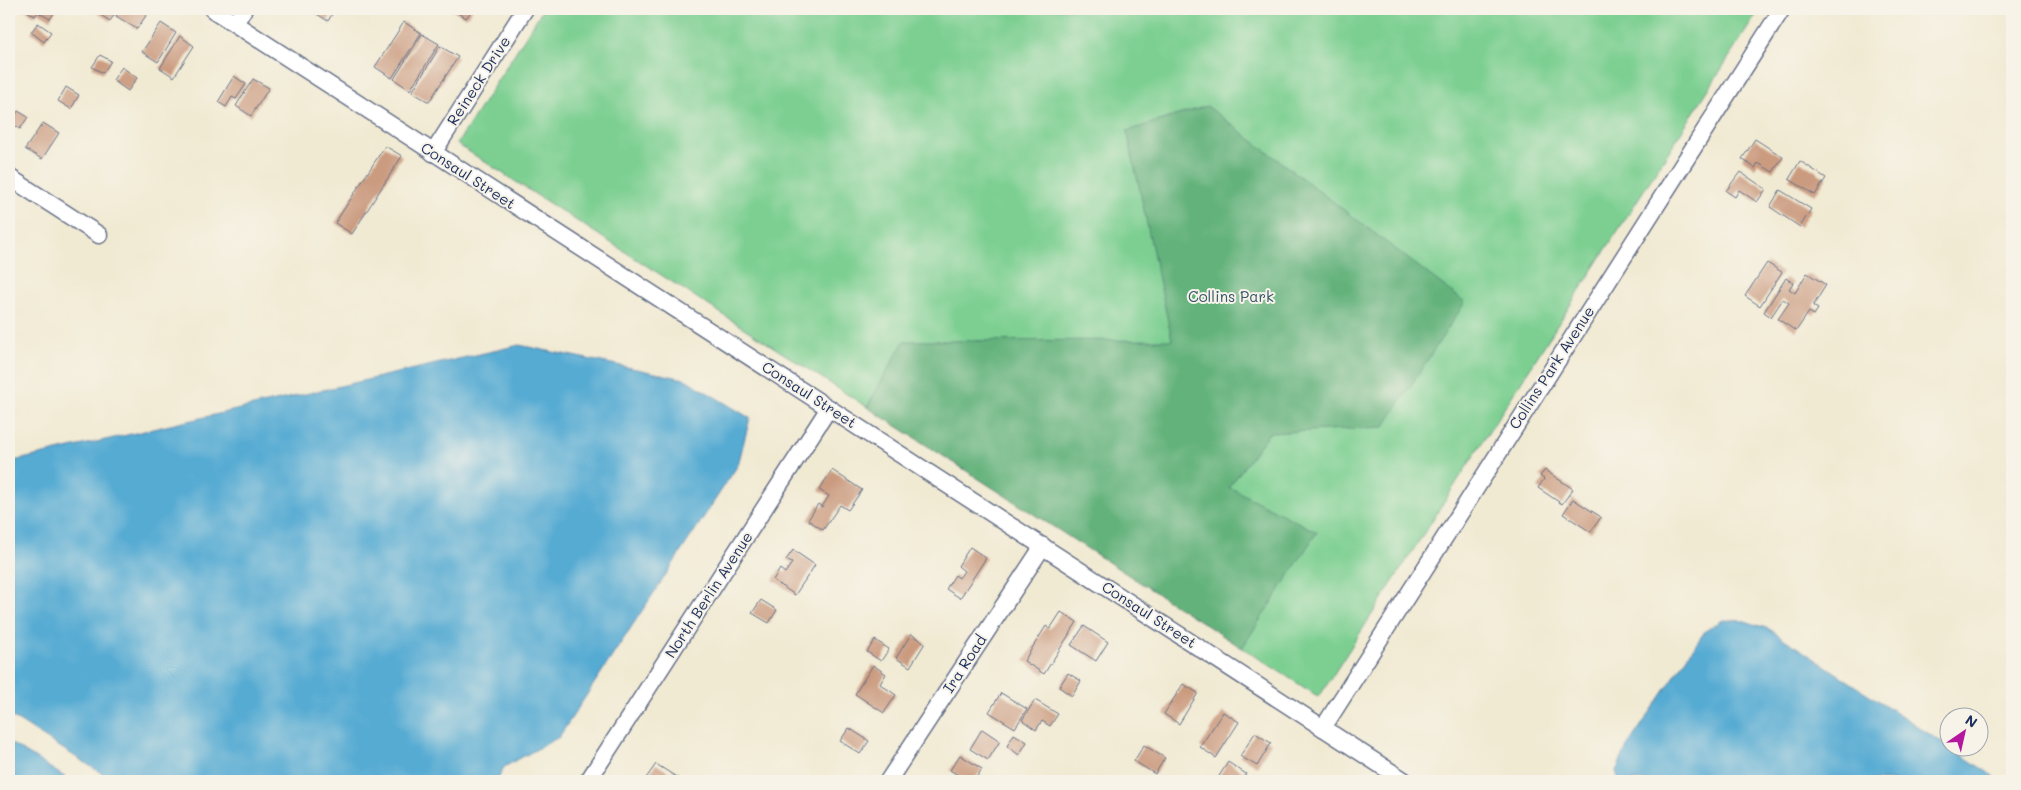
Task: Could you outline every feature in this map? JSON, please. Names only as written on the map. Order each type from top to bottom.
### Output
[{"type":"street","name":"Consaul Street","points":[[212,9],[1323,728],[1384,776],[1405,781]]},
{"type":"street","points":[[235,23],[244,9]]},
{"type":"street","name":"Reineck Drive","points":[[433,153],[525,9]]},
{"type":"street","name":"Collins Park Avenue","points":[[1323,728],[1782,9]]},
{"type":"street","points":[[9,177],[99,235]]},
{"type":"street","name":"North Berlin Avenue","points":[[588,781],[829,408]]},
{"type":"street","name":"Ira Road","points":[[888,781],[1043,546]]},
{"type":"green space","name":"Collins Park","points":[[543,9],[1760,9],[1319,697],[457,144]]},
{"type":"green space","points":[[1207,106],[1465,302],[1384,427],[1269,433],[1229,487],[1317,532],[1242,648],[867,407],[904,341],[1172,340],[1127,131]]},
{"type":"water","points":[[519,345],[685,379],[750,418],[738,465],[559,737],[504,767],[497,781],[114,781],[9,715],[9,462]]},
{"type":"water","points":[[1723,620],[1745,621],[1769,629],[1938,740],[1938,758],[1966,758],[2001,781],[1619,781],[1616,771],[1628,745],[1705,631]]},
{"type":"water","points":[[9,742],[71,781],[9,781]]},
{"type":"building","points":[[24,9],[57,9],[50,19],[38,12],[35,16]]},
{"type":"building","points":[[96,9],[118,9],[110,21],[94,11]]},
{"type":"building","points":[[120,9],[145,9],[149,11],[137,29],[116,16]]},
{"type":"building","points":[[309,9],[335,9],[328,21]]},
{"type":"building","points":[[451,9],[473,9],[466,18]]},
{"type":"building","points":[[404,22],[421,33],[392,78],[375,67]]},
{"type":"building","points":[[38,23],[51,32],[44,42],[31,32]]},
{"type":"building","points":[[161,23],[176,33],[158,62],[142,52]]},
{"type":"building","points":[[422,34],[439,44],[410,90],[394,79]]},
{"type":"building","points":[[180,36],[194,46],[174,77],[160,68]]},
{"type":"building","points":[[440,46],[458,57],[429,102],[412,92]]},
{"type":"building","points":[[100,55],[111,61],[103,73],[92,67]]},
{"type":"building","points":[[122,67],[137,78],[128,91],[113,80]]},
{"type":"building","points":[[234,76],[246,84],[236,99],[232,97],[226,107],[218,102]]},
{"type":"building","points":[[253,79],[269,88],[251,116],[236,106]]},
{"type":"building","points":[[66,87],[79,95],[71,109],[58,101]]},
{"type":"building","points":[[18,111],[28,117],[20,129],[11,123]]},
{"type":"building","points":[[43,123],[59,133],[42,159],[25,149]]},
{"type":"building","points":[[1755,139],[1783,157],[1773,172],[1758,163],[1755,168],[1742,159]]},
{"type":"building","points":[[385,146],[402,156],[352,234],[335,223]]},
{"type":"building","points":[[1800,161],[1826,178],[1815,195],[1789,179]]},
{"type":"building","points":[[1740,172],[1766,189],[1757,202],[1739,190],[1735,197],[1726,191]]},
{"type":"building","points":[[1780,190],[1811,209],[1800,227],[1770,207]]},
{"type":"building","points":[[1767,263],[1782,272],[1760,306],[1745,296]]},
{"type":"building","points":[[1807,273],[1826,285],[1813,306],[1818,309],[1814,315],[1809,312],[1796,331],[1778,319],[1789,303],[1783,299],[1771,317],[1764,312],[1786,278],[1793,283],[1789,289],[1795,293]]},
{"type":"building","points":[[832,470],[862,490],[848,510],[840,505],[823,530],[808,520],[818,504],[822,507],[829,496],[819,490]]},
{"type":"building","points":[[1545,470],[1573,489],[1562,504],[1538,488],[1544,479],[1540,476]]},
{"type":"building","points":[[1573,499],[1601,517],[1591,532],[1563,514]]},
{"type":"building","points":[[970,547],[986,558],[960,598],[946,589],[955,575],[959,578],[964,571],[958,566]]},
{"type":"building","points":[[793,550],[815,565],[795,595],[773,580],[780,569],[785,573],[792,563],[786,560]]},
{"type":"building","points":[[761,600],[777,610],[769,623],[752,613]]},
{"type":"building","points":[[1061,612],[1077,622],[1044,674],[1024,661],[1046,626],[1050,629]]},
{"type":"building","points":[[1084,626],[1108,642],[1096,661],[1071,645]]},
{"type":"building","points":[[911,634],[925,643],[910,667],[896,658]]},
{"type":"building","points":[[875,640],[889,649],[881,661],[867,652]]},
{"type":"building","points":[[873,665],[886,674],[880,684],[896,695],[884,713],[855,694]]},
{"type":"building","points":[[1068,673],[1081,681],[1072,696],[1059,687]]},
{"type":"building","points":[[1183,684],[1198,693],[1179,724],[1164,714]]},
{"type":"building","points":[[1001,693],[1027,709],[1015,728],[989,712]]},
{"type":"building","points":[[1035,700],[1058,714],[1050,726],[1042,721],[1036,730],[1022,720]]},
{"type":"building","points":[[1223,712],[1239,722],[1216,758],[1200,747]]},
{"type":"building","points":[[849,728],[869,741],[860,754],[840,741]]},
{"type":"building","points":[[982,729],[1000,741],[988,760],[970,749]]},
{"type":"building","points":[[1255,733],[1271,743],[1257,766],[1240,756]]},
{"type":"building","points":[[1014,734],[1027,742],[1019,755],[1007,746]]},
{"type":"building","points":[[1144,745],[1165,758],[1155,774],[1134,761]]},
{"type":"building","points":[[960,755],[982,769],[974,781],[967,781],[950,770]]},
{"type":"building","points":[[1228,762],[1246,774],[1242,781],[1216,781]]},
{"type":"building","points":[[656,764],[681,780],[644,781]]}]
